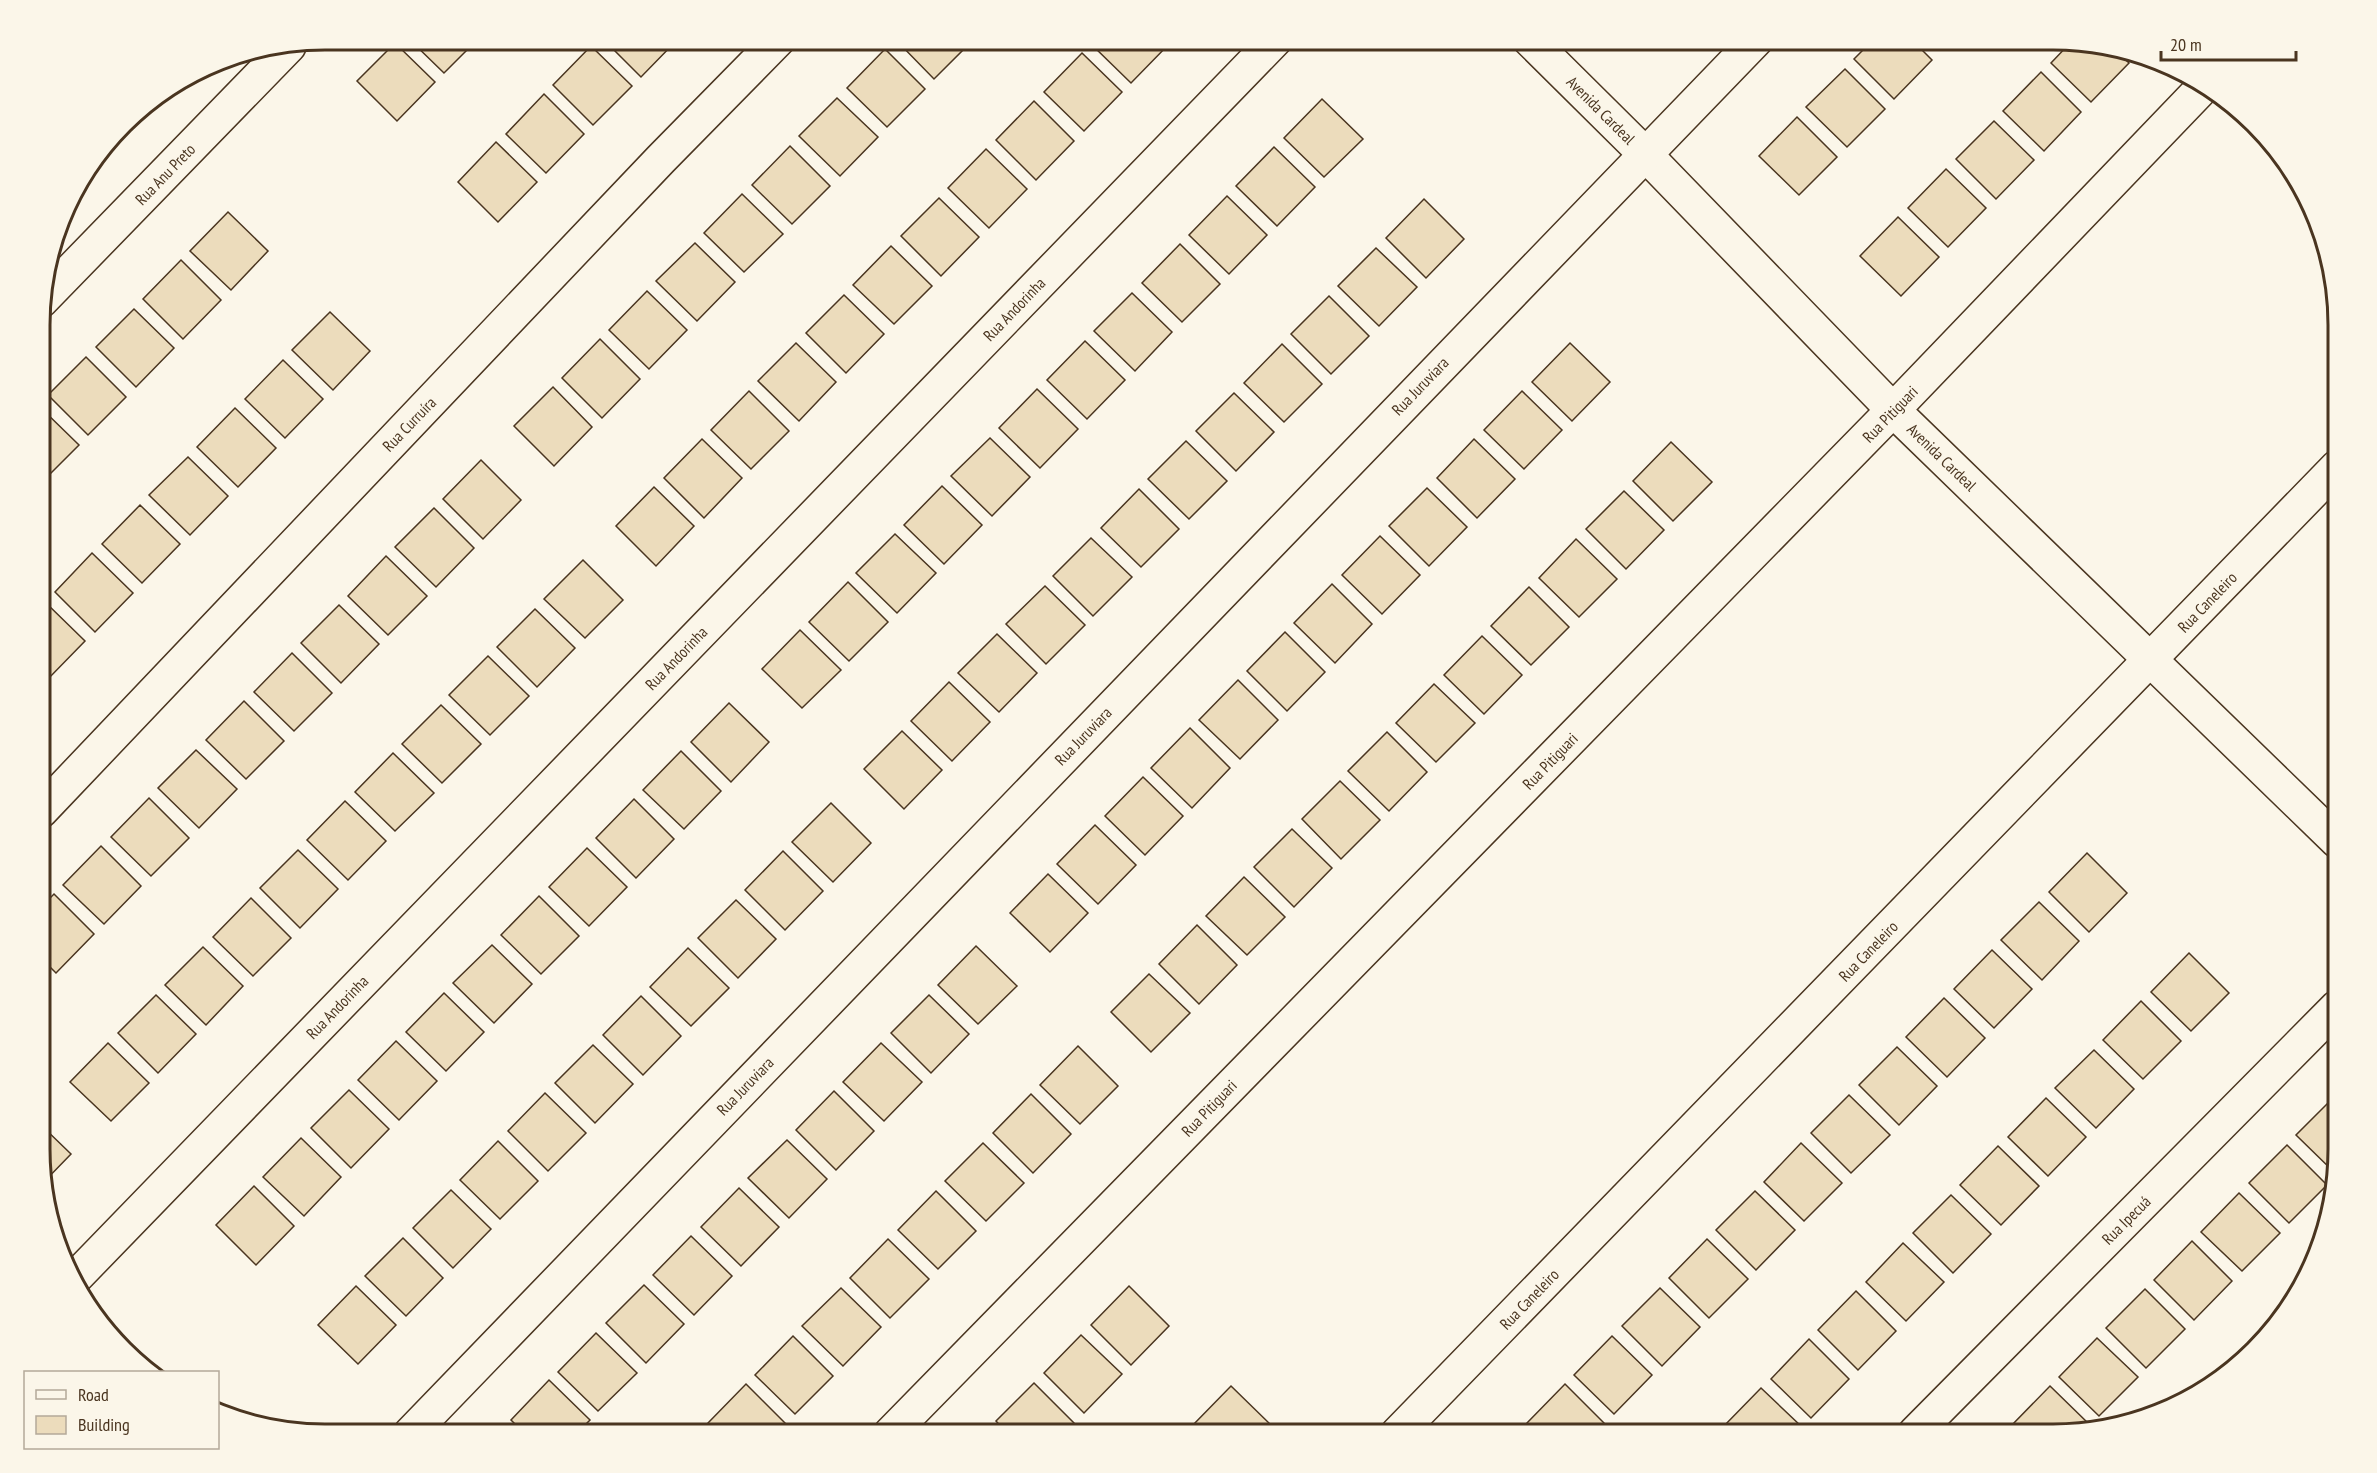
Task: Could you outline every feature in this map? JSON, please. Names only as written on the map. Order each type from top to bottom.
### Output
[{"type":"street","name":"Rua Curruíra","points":[[50,802],[627,193],[768,50]]},
{"type":"street","name":"Rua Andorinha","points":[[80,1273],[1265,50]]},
{"type":"street","name":"Avenida Cardeal","points":[[1540,50],[1645,154],[1893,410],[2328,832]]},
{"type":"street","name":"Rua Juruviara","points":[[420,1424],[1746,50]]},
{"type":"street","name":"Rua Anu Preto","points":[[52,290],[282,53]]},
{"type":"street","name":"Rua Pitiguari","points":[[900,1424],[1893,410],[2199,92]]},
{"type":"street","name":"Rua Caneleiro","points":[[1407,1424],[2328,476]]},
{"type":"street","name":"Rua Ipecuá","points":[[1924,1424],[2328,1016]]},
{"type":"building","points":[[388,50],[402,50],[435,82],[397,121],[357,81]]},
{"type":"building","points":[[420,50],[467,50],[444,73]]},
{"type":"building","points":[[587,50],[595,50],[632,86],[593,125],[553,85]]},
{"type":"building","points":[[614,50],[667,50],[641,77]]},
{"type":"building","points":[[886,50],[925,89],[887,127],[847,88]]},
{"type":"building","points":[[906,50],[963,50],[934,79]]},
{"type":"building","points":[[1097,50],[1163,50],[1131,83]]},
{"type":"building","points":[[1863,50],[1922,50],[1932,60],[1894,99],[1854,59]]},
{"type":"building","points":[[2063,50],[2071,50],[2124,59],[2129,63],[2091,102],[2051,63]]},
{"type":"building","points":[[1082,53],[1122,92],[1084,131],[1044,92]]},
{"type":"building","points":[[1845,69],[1885,109],[1847,147],[1806,107]]},
{"type":"building","points":[[2041,72],[2081,112],[2044,151],[2003,111]]},
{"type":"building","points":[[544,94],[584,134],[546,173],[506,134]]},
{"type":"building","points":[[837,98],[878,137],[840,176],[799,136]]},
{"type":"building","points":[[1322,99],[1363,139],[1324,177],[1284,138]]},
{"type":"building","points":[[1034,101],[1074,141],[1036,180],[996,140]]},
{"type":"building","points":[[1797,117],[1837,157],[1799,195],[1759,156]]},
{"type":"building","points":[[1994,121],[2034,160],[1996,199],[1956,159]]},
{"type":"building","points":[[496,142],[537,182],[498,222],[458,182]]},
{"type":"building","points":[[790,146],[830,186],[792,224],[752,185]]},
{"type":"building","points":[[1274,147],[1315,187],[1277,226],[1236,186]]},
{"type":"building","points":[[986,149],[1027,189],[989,228],[948,188]]},
{"type":"building","points":[[1946,169],[1986,208],[1948,247],[1908,208]]},
{"type":"building","points":[[742,194],[783,234],[744,272],[704,233]]},
{"type":"building","points":[[1227,196],[1267,235],[1229,274],[1189,235]]},
{"type":"building","points":[[939,198],[979,237],[941,276],[901,236]]},
{"type":"building","points":[[1424,199],[1464,239],[1426,278],[1386,238]]},
{"type":"building","points":[[228,212],[268,251],[231,290],[190,251]]},
{"type":"building","points":[[1898,217],[1939,257],[1901,296],[1860,256]]},
{"type":"building","points":[[695,243],[735,282],[697,321],[656,281]]},
{"type":"building","points":[[1180,244],[1220,284],[1182,322],[1142,283]]},
{"type":"building","points":[[891,246],[932,286],[894,324],[853,285]]},
{"type":"building","points":[[1376,248],[1417,287],[1379,326],[1338,286]]},
{"type":"building","points":[[181,260],[221,300],[183,339],[143,299]]},
{"type":"building","points":[[647,291],[687,330],[649,369],[609,330]]},
{"type":"building","points":[[1132,293],[1172,332],[1135,371],[1094,331]]},
{"type":"building","points":[[844,295],[884,334],[846,373],[806,333]]},
{"type":"building","points":[[1329,296],[1369,336],[1331,374],[1291,334]]},
{"type":"building","points":[[134,309],[174,348],[136,387],[96,347]]},
{"type":"building","points":[[330,312],[370,351],[333,390],[292,350]]},
{"type":"building","points":[[600,339],[640,379],[602,418],[562,378]]},
{"type":"building","points":[[1085,341],[1125,380],[1087,419],[1047,380]]},
{"type":"building","points":[[796,343],[836,382],[799,421],[758,381]]},
{"type":"building","points":[[1570,343],[1610,382],[1572,421],[1532,382]]},
{"type":"building","points":[[1282,344],[1322,384],[1284,422],[1244,383]]},
{"type":"building","points":[[86,357],[126,397],[88,435],[50,397],[50,393]]},
{"type":"building","points":[[283,360],[323,399],[285,438],[245,399]]},
{"type":"building","points":[[553,387],[592,427],[554,466],[514,426]]},
{"type":"building","points":[[1037,389],[1078,429],[1040,468],[999,428]]},
{"type":"building","points":[[749,391],[789,431],[751,469],[711,430]]},
{"type":"building","points":[[1522,391],[1562,430],[1524,469],[1484,430]]},
{"type":"building","points":[[1234,393],[1274,432],[1236,471],[1196,431]]},
{"type":"building","points":[[235,408],[276,448],[238,487],[197,447]]},
{"type":"building","points":[[50,417],[79,445],[50,474]]},
{"type":"building","points":[[990,438],[1030,477],[992,516],[951,476]]},
{"type":"building","points":[[702,439],[742,478],[704,518],[664,478]]},
{"type":"building","points":[[1474,439],[1515,479],[1477,518],[1437,478]]},
{"type":"building","points":[[1186,441],[1227,481],[1189,519],[1148,479]]},
{"type":"building","points":[[1671,442],[1712,482],[1673,521],[1633,481]]},
{"type":"building","points":[[188,457],[228,496],[190,535],[149,495]]},
{"type":"building","points":[[481,460],[521,500],[483,539],[443,499]]},
{"type":"building","points":[[942,486],[982,525],[944,564],[904,525]]},
{"type":"building","points":[[654,487],[694,526],[656,566],[616,526]]},
{"type":"building","points":[[1427,488],[1467,527],[1429,566],[1389,526]]},
{"type":"building","points":[[1139,489],[1179,529],[1141,567],[1101,528]]},
{"type":"building","points":[[1624,491],[1664,530],[1626,569],[1586,529]]},
{"type":"building","points":[[140,505],[180,544],[142,583],[102,544]]},
{"type":"building","points":[[434,508],[474,548],[436,587],[395,547]]},
{"type":"building","points":[[895,534],[936,573],[897,613],[856,573]]},
{"type":"building","points":[[1380,536],[1420,575],[1382,614],[1342,575]]},
{"type":"building","points":[[1091,538],[1132,577],[1093,616],[1053,576]]},
{"type":"building","points":[[1576,539],[1617,579],[1579,617],[1539,578]]},
{"type":"building","points":[[92,553],[133,593],[95,632],[55,592]]},
{"type":"building","points":[[386,556],[427,596],[388,635],[348,596]]},
{"type":"building","points":[[583,560],[623,600],[585,638],[544,599]]},
{"type":"building","points":[[848,582],[888,622],[849,661],[809,622]]},
{"type":"building","points":[[1332,584],[1372,624],[1335,663],[1294,623]]},
{"type":"building","points":[[1045,586],[1085,625],[1046,664],[1006,624]]},
{"type":"building","points":[[1529,587],[1569,627],[1531,665],[1491,626]]},
{"type":"building","points":[[339,605],[379,644],[341,683],[301,643]]},
{"type":"building","points":[[50,607],[85,641],[50,677]]},
{"type":"building","points":[[535,609],[575,648],[537,687],[497,647]]},
{"type":"building","points":[[800,630],[841,670],[802,708],[762,669]]},
{"type":"building","points":[[1285,632],[1325,672],[1287,711],[1247,671]]},
{"type":"building","points":[[997,634],[1037,673],[999,712],[958,673]]},
{"type":"building","points":[[1482,636],[1522,675],[1484,714],[1444,675]]},
{"type":"building","points":[[292,653],[332,693],[294,731],[254,692]]},
{"type":"building","points":[[488,656],[529,696],[490,735],[449,695]]},
{"type":"building","points":[[1238,680],[1278,720],[1240,759],[1199,720]]},
{"type":"building","points":[[949,682],[990,722],[952,761],[911,721]]},
{"type":"building","points":[[1434,684],[1475,723],[1436,762],[1396,723]]},
{"type":"building","points":[[244,701],[284,741],[246,779],[206,740]]},
{"type":"building","points":[[729,703],[769,742],[731,782],[691,742]]},
{"type":"building","points":[[441,705],[481,744],[442,783],[402,744]]},
{"type":"building","points":[[1190,728],[1230,768],[1192,808],[1151,768]]},
{"type":"building","points":[[902,731],[942,770],[904,809],[864,769]]},
{"type":"building","points":[[1387,732],[1427,772],[1389,811],[1348,771]]},
{"type":"building","points":[[196,750],[237,789],[199,828],[158,788]]},
{"type":"building","points":[[681,751],[721,791],[684,829],[643,790]]},
{"type":"building","points":[[393,753],[434,793],[395,831],[355,792]]},
{"type":"building","points":[[1143,777],[1183,816],[1145,855],[1105,816]]},
{"type":"building","points":[[1340,781],[1380,820],[1341,859],[1302,819]]},
{"type":"building","points":[[149,798],[189,838],[151,876],[111,837]]},
{"type":"building","points":[[634,799],[674,839],[636,878],[596,838]]},
{"type":"building","points":[[345,801],[386,841],[348,880],[307,840]]},
{"type":"building","points":[[831,803],[871,843],[833,882],[792,842]]},
{"type":"building","points":[[1095,825],[1136,865],[1098,904],[1057,864]]},
{"type":"building","points":[[1292,829],[1332,868],[1294,907],[1254,867]]},
{"type":"building","points":[[101,846],[141,886],[104,924],[63,885]]},
{"type":"building","points":[[587,848],[627,887],[589,926],[549,887]]},
{"type":"building","points":[[298,850],[338,889],[300,928],[260,888]]},
{"type":"building","points":[[783,851],[823,891],[785,930],[745,890]]},
{"type":"building","points":[[2087,853],[2127,893],[2089,932],[2049,892]]},
{"type":"building","points":[[1048,874],[1088,913],[1050,952],[1010,913]]},
{"type":"building","points":[[1244,877],[1285,917],[1247,955],[1206,916]]},
{"type":"building","points":[[54,894],[94,934],[56,973],[50,967],[50,898]]},
{"type":"building","points":[[539,896],[579,936],[541,974],[501,935]]},
{"type":"building","points":[[251,898],[291,938],[253,976],[213,937]]},
{"type":"building","points":[[736,900],[776,939],[738,978],[698,938]]},
{"type":"building","points":[[2039,902],[2079,941],[2042,980],[2001,940]]},
{"type":"building","points":[[1197,925],[1237,965],[1199,1004],[1159,964]]},
{"type":"building","points":[[492,945],[532,984],[494,1023],[453,983]]},
{"type":"building","points":[[976,946],[1017,986],[978,1024],[938,985]]},
{"type":"building","points":[[203,947],[243,986],[206,1025],[165,985]]},
{"type":"building","points":[[688,948],[729,988],[691,1026],[650,987]]},
{"type":"building","points":[[1992,950],[2032,989],[1994,1028],[1954,989]]},
{"type":"building","points":[[2189,953],[2229,993],[2191,1031],[2151,992]]},
{"type":"building","points":[[1149,974],[1190,1013],[1151,1052],[1111,1012]]},
{"type":"building","points":[[444,993],[484,1032],[446,1071],[406,1032]]},
{"type":"building","points":[[156,995],[196,1034],[158,1073],[118,1033]]},
{"type":"building","points":[[929,995],[969,1034],[931,1073],[891,1033]]},
{"type":"building","points":[[641,996],[681,1036],[643,1075],[603,1035]]},
{"type":"building","points":[[1944,998],[1985,1038],[1947,1077],[1906,1037]]},
{"type":"building","points":[[2141,1001],[2181,1041],[2143,1079],[2103,1040]]},
{"type":"building","points":[[396,1041],[437,1081],[399,1120],[358,1080]]},
{"type":"building","points":[[108,1043],[149,1083],[111,1121],[70,1082]]},
{"type":"building","points":[[881,1043],[922,1082],[884,1121],[843,1082]]},
{"type":"building","points":[[593,1045],[633,1084],[595,1123],[555,1083]]},
{"type":"building","points":[[1078,1046],[1118,1086],[1080,1124],[1040,1085]]},
{"type":"building","points":[[1897,1047],[1937,1086],[1899,1125],[1859,1085]]},
{"type":"building","points":[[2094,1050],[2134,1089],[2096,1128],[2055,1088]]},
{"type":"building","points":[[349,1090],[389,1129],[351,1168],[311,1128]]},
{"type":"building","points":[[834,1091],[874,1131],[836,1170],[796,1130]]},
{"type":"building","points":[[545,1093],[586,1133],[548,1171],[508,1131]]},
{"type":"building","points":[[1031,1094],[1071,1134],[1033,1173],[993,1133]]},
{"type":"building","points":[[1849,1095],[1890,1135],[1851,1173],[1811,1133]]},
{"type":"building","points":[[2046,1098],[2086,1137],[2048,1176],[2008,1137]]},
{"type":"building","points":[[2328,1103],[2327,1165],[2296,1135]]},
{"type":"building","points":[[50,1134],[71,1154],[51,1175]]},
{"type":"building","points":[[301,1138],[341,1177],[304,1216],[263,1177]]},
{"type":"building","points":[[787,1140],[827,1179],[789,1218],[748,1178]]},
{"type":"building","points":[[498,1141],[538,1181],[500,1219],[460,1180]]},
{"type":"building","points":[[983,1143],[1024,1183],[986,1221],[945,1181]]},
{"type":"building","points":[[1801,1143],[1842,1183],[1804,1221],[1764,1182]]},
{"type":"building","points":[[2287,1145],[2325,1183],[2325,1187],[2289,1223],[2249,1183]]},
{"type":"building","points":[[1998,1146],[2039,1186],[2001,1225],[1960,1185]]},
{"type":"building","points":[[254,1186],[294,1226],[256,1265],[216,1225]]},
{"type":"building","points":[[739,1188],[779,1227],[741,1266],[701,1227]]},
{"type":"building","points":[[451,1190],[491,1229],[453,1268],[413,1228]]},
{"type":"building","points":[[936,1191],[976,1231],[938,1269],[898,1230]]},
{"type":"building","points":[[1755,1191],[1795,1230],[1756,1270],[1716,1230]]},
{"type":"building","points":[[2239,1193],[2280,1233],[2242,1271],[2201,1232]]},
{"type":"building","points":[[1951,1195],[1991,1234],[1953,1273],[1913,1233]]},
{"type":"building","points":[[691,1236],[732,1276],[694,1315],[653,1275]]},
{"type":"building","points":[[403,1238],[443,1278],[406,1316],[365,1276]]},
{"type":"building","points":[[888,1239],[929,1279],[890,1318],[850,1278]]},
{"type":"building","points":[[1707,1239],[1748,1279],[1709,1318],[1669,1278]]},
{"type":"building","points":[[2192,1241],[2232,1281],[2194,1320],[2154,1280]]},
{"type":"building","points":[[1903,1243],[1944,1282],[1906,1321],[1866,1282]]},
{"type":"building","points":[[644,1285],[684,1324],[646,1363],[606,1323]]},
{"type":"building","points":[[356,1286],[396,1325],[358,1364],[318,1325]]},
{"type":"building","points":[[1129,1286],[1169,1326],[1131,1365],[1091,1325]]},
{"type":"building","points":[[841,1288],[881,1327],[843,1366],[802,1326]]},
{"type":"building","points":[[1660,1288],[1700,1327],[1662,1366],[1622,1326]]},
{"type":"building","points":[[2145,1289],[2185,1329],[2146,1368],[2106,1328]]},
{"type":"building","points":[[1856,1291],[1896,1331],[1858,1370],[1818,1330]]},
{"type":"building","points":[[596,1333],[637,1373],[598,1411],[558,1372]]},
{"type":"building","points":[[1081,1335],[1122,1374],[1084,1413],[1044,1373]]},
{"type":"building","points":[[793,1336],[833,1376],[795,1414],[755,1375]]},
{"type":"building","points":[[1612,1336],[1652,1375],[1614,1414],[1574,1375]]},
{"type":"building","points":[[2097,1338],[2138,1377],[2099,1416],[2059,1377]]},
{"type":"building","points":[[1809,1339],[1849,1379],[1811,1418],[1771,1379]]},
{"type":"building","points":[[549,1380],[590,1420],[586,1424],[515,1424],[511,1420]]},
{"type":"building","points":[[1034,1383],[1074,1423],[999,1424],[996,1421]]},
{"type":"building","points":[[746,1384],[786,1424],[709,1424]]},
{"type":"building","points":[[1565,1384],[1605,1424],[1528,1424]]},
{"type":"building","points":[[1231,1386],[1270,1424],[1194,1424]]},
{"type":"building","points":[[2050,1386],[2086,1421],[2053,1424],[2013,1424]]},
{"type":"building","points":[[1761,1388],[1799,1424],[1726,1424]]}]
